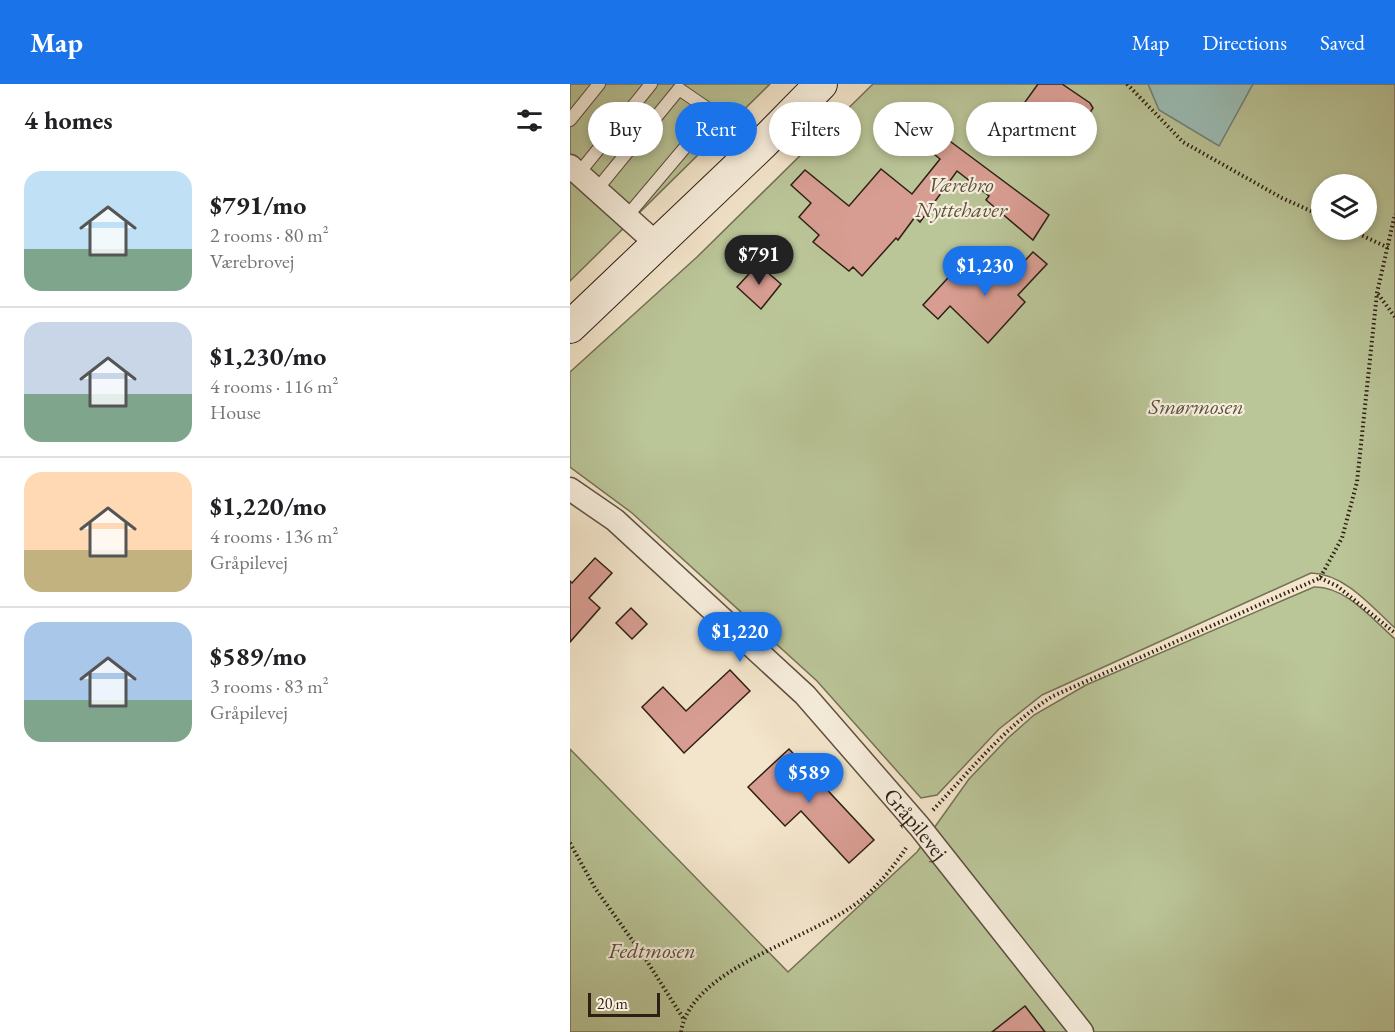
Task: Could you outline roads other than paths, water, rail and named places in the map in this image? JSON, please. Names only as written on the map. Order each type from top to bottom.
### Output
[{"type":"street","points":[[570,327],[761,145],[821,84]]},
{"type":"street","points":[[574,169],[657,243]]},
{"type":"street","name":"Gråpilevej","points":[[570,489],[615,520],[805,695],[919,826],[1082,1032]]},
{"type":"lane","points":[[570,120],[599,84]]},
{"type":"lane","points":[[574,169],[651,84]]},
{"type":"lane","points":[[598,188],[675,87],[698,102]]},
{"type":"lane","points":[[757,142],[761,145]]},
{"type":"lane","points":[[628,215],[678,156]]},
{"type":"water","points":[[1148,84],[1253,84],[1219,146],[1159,110]]},
{"type":"park label","name":"Værebro Nyttehaver","points":[[961,196]]},
{"type":"park label","name":"Smørmosen","points":[[1196,406]]},
{"type":"park label","name":"Fedtmosen","points":[[652,950]]}]
